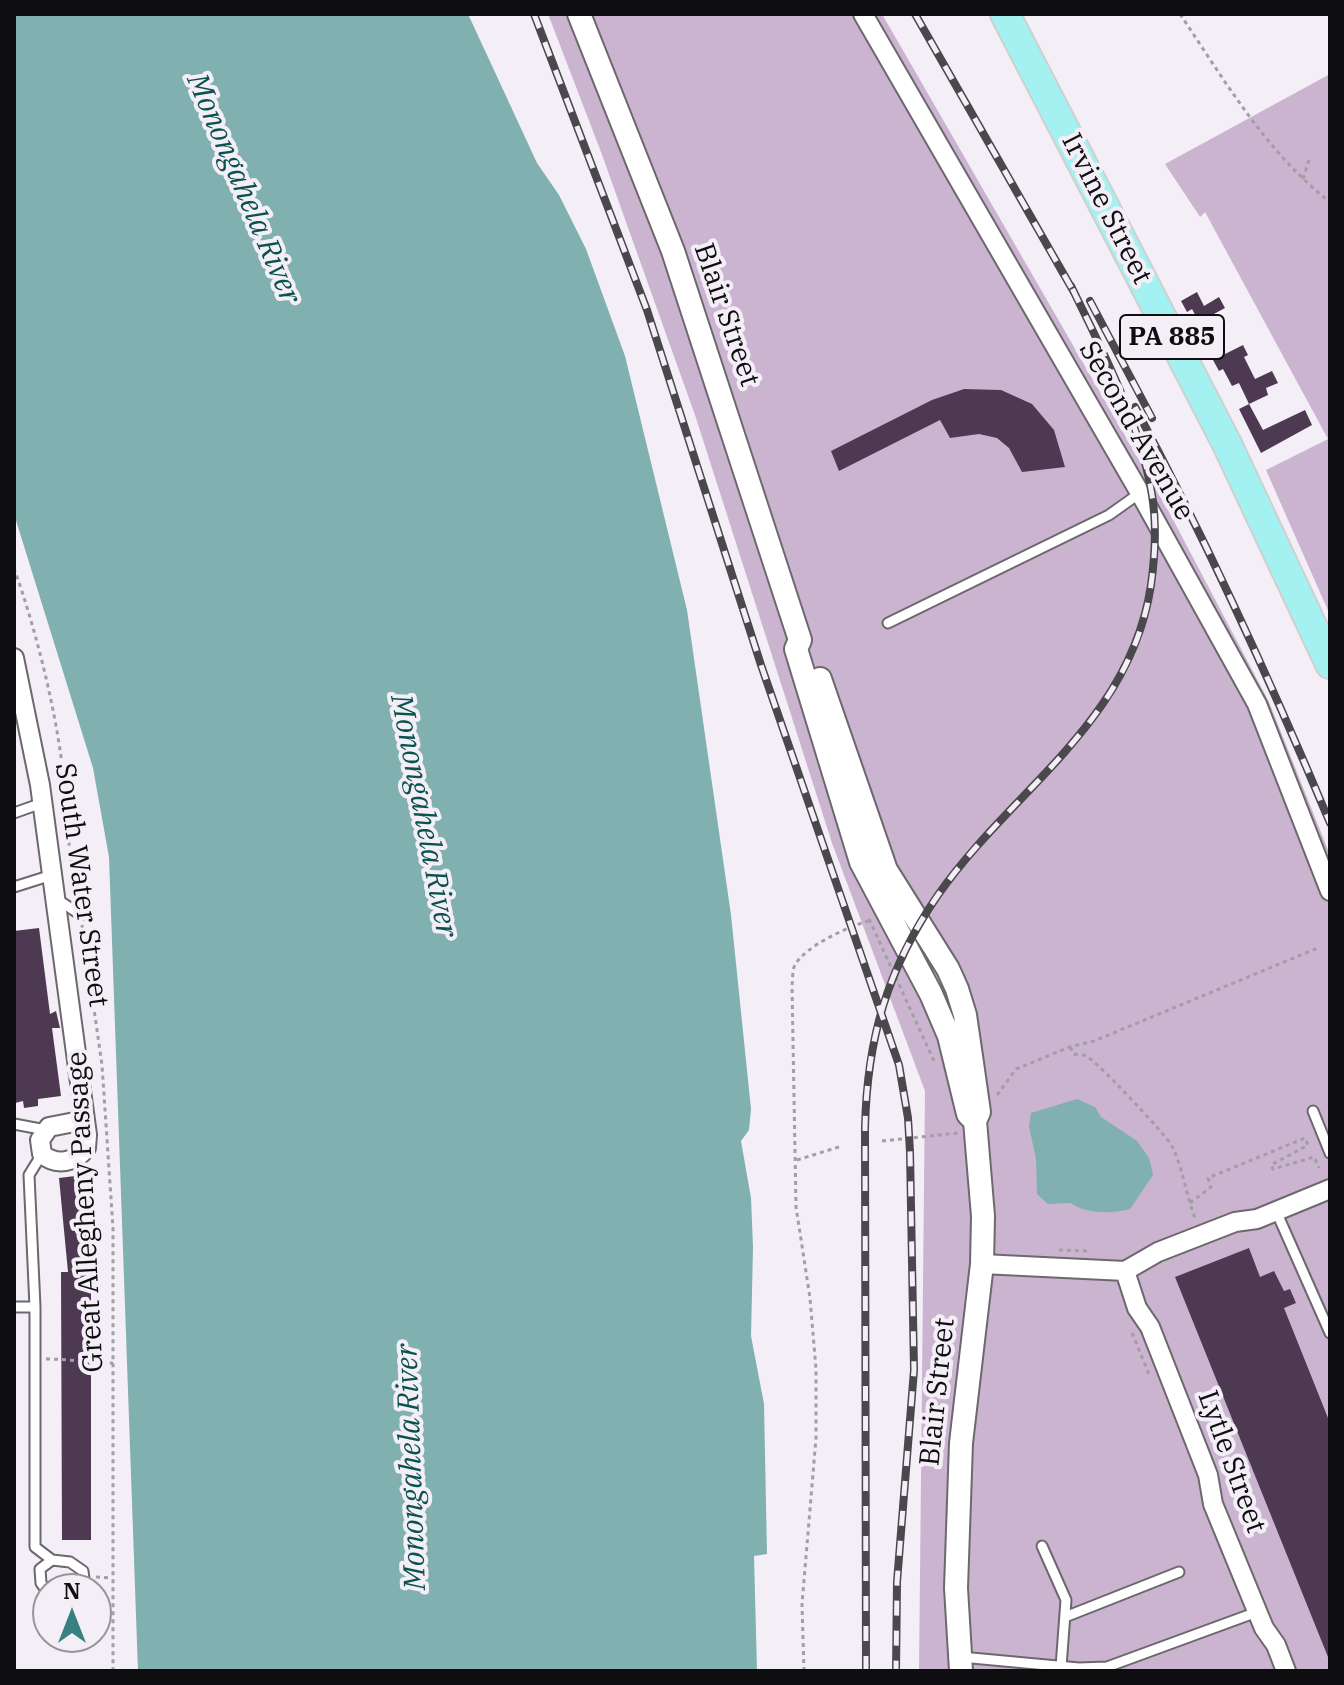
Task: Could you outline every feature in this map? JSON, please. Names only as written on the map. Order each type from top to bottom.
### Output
[{"type":"main road","name":"Irvine Street","points":[[1005,14],[1227,444],[1330,664]]},
{"type":"street","name":"Blair Street","points":[[579,14],[673,251],[800,640],[809,646],[886,870],[948,969],[965,1015],[979,1112],[976,1126],[983,1216],[982,1264],[960,1457],[956,1588],[961,1664]]},
{"type":"street","name":"Second Avenue","points":[[863,14],[1140,493],[1257,704],[1330,891]]},
{"type":"street","name":"Blair Street","points":[[800,640],[796,649],[861,862],[931,994],[949,1036],[968,1114],[976,1126]]},
{"type":"street","name":"South Water Street","points":[[14,658],[42,803],[87,1142],[82,1154],[75,1158],[61,1161],[42,1154]]},
{"type":"street","points":[[42,1154],[40,1140],[46,1130],[56,1124],[85,1120]]},
{"type":"street","points":[[982,1264],[1125,1271],[1158,1252],[1235,1222],[1257,1219],[1330,1189]]},
{"type":"street","name":"Lytle Street","points":[[1125,1271],[1137,1308],[1150,1327],[1208,1475],[1213,1504],[1257,1612],[1276,1645],[1286,1671]]},
{"type":"lane","points":[[888,623],[1109,515],[1140,493]]},
{"type":"lane","points":[[14,813],[42,803]]},
{"type":"lane","points":[[14,887],[52,875]]},
{"type":"lane","points":[[55,898],[81,915]]},
{"type":"lane","points":[[1313,1111],[1330,1153]]},
{"type":"lane","points":[[14,1124],[46,1130]]},
{"type":"lane","points":[[42,1154],[29,1175],[35,1307],[35,1547],[52,1560],[70,1562],[83,1573]]},
{"type":"lane","points":[[1276,1211],[1330,1333]]},
{"type":"lane","points":[[14,1307],[35,1307]]},
{"type":"lane","points":[[1042,1546],[1066,1600],[1061,1667]]},
{"type":"lane","points":[[40,1573],[40,1569],[52,1560]]},
{"type":"lane","points":[[1065,1617],[1179,1572]]},
{"type":"lane","points":[[961,1664],[1107,1667],[1257,1612]]},
{"type":"path","points":[[1180,14],[1260,132],[1303,179],[1330,202]]},
{"type":"path","points":[[1303,179],[1309,160]]},
{"type":"path","name":"Great Allegheny Passage","points":[[14,568],[58,737],[69,850],[102,1065],[110,1162],[114,1363],[113,1671]]},
{"type":"path","points":[[804,1671],[802,1604],[816,1438],[816,1369],[810,1298],[796,1207],[792,985],[795,965],[832,937],[885,911]]},
{"type":"path","points":[[993,1100],[1016,1069],[1070,1047],[1094,1041],[1320,947]]},
{"type":"path","points":[[909,1004],[939,1070]]},
{"type":"path","points":[[1070,1047],[1074,1054],[1086,1056],[1101,1066],[1118,1088],[1157,1124],[1171,1142],[1195,1218]]},
{"type":"path","points":[[882,1141],[976,1126]]},
{"type":"path","points":[[1190,1203],[1211,1187],[1208,1178],[1305,1138],[1308,1145],[1271,1165],[1273,1169],[1314,1157],[1319,1168]]},
{"type":"path","points":[[797,1160],[842,1146]]},
{"type":"path","points":[[1316,1176],[1330,1170]]},
{"type":"path","points":[[1052,1251],[1089,1252]]},
{"type":"path","points":[[34,1359],[114,1363]]},
{"type":"shaded area","points":[[548,14],[882,14],[1168,510],[1269,702],[1330,855],[1330,1671],[919,1671],[925,1091],[832,843],[696,418]]},
{"type":"shaded area","points":[[1330,74],[1330,615],[1266,470],[1328,439],[1205,212],[1200,217],[1165,164]]},
{"type":"water","name":"Monongahela River","points":[[14,14],[468,14],[537,163],[559,195],[586,249],[625,356],[687,610],[731,915],[751,1109],[749,1130],[741,1141],[751,1198],[751,1336],[764,1404],[767,1554],[754,1556],[757,1671],[138,1671],[109,857],[93,768],[14,514]]},
{"type":"water","points":[[1077,1099],[1095,1107],[1101,1117],[1137,1141],[1149,1158],[1153,1175],[1130,1209],[1091,1211],[1071,1203],[1048,1204],[1037,1194],[1036,1159],[1029,1126],[1031,1113]]},
{"type":"building","points":[[1197,292],[1204,306],[1219,297],[1225,308],[1199,322],[1192,309],[1187,312],[1181,301]]},
{"type":"building","points":[[1243,345],[1248,355],[1244,357],[1255,379],[1272,371],[1278,383],[1266,388],[1268,395],[1249,404],[1239,383],[1232,386],[1223,369],[1219,371],[1213,360]]},
{"type":"building","points":[[964,389],[1001,390],[1032,404],[1054,430],[1065,467],[1022,472],[1009,448],[997,438],[979,434],[950,438],[940,420],[839,471],[831,451],[932,400]]},
{"type":"building","points":[[1249,404],[1263,430],[1305,410],[1312,425],[1261,453],[1239,409]]},
{"type":"building","points":[[39,928],[50,1014],[56,1011],[60,1028],[52,1028],[61,1096],[38,1099],[38,1106],[24,1108],[23,1101],[15,1103],[14,1094],[14,931]]},
{"type":"building","points":[[83,1175],[91,1255],[91,1540],[62,1540],[61,1272],[68,1272],[59,1178]]},
{"type":"building","points":[[1249,1248],[1260,1277],[1274,1271],[1284,1291],[1290,1289],[1296,1303],[1284,1308],[1330,1423],[1330,1662],[1175,1277]]},
{"type":"railway","points":[[534,14],[647,310],[761,665],[899,1065],[910,1152],[914,1370],[897,1582],[896,1671]]},
{"type":"railway","points":[[915,14],[1075,294]]},
{"type":"railway","points":[[866,1671],[865,1128],[870,1064],[883,1006],[905,950],[938,895],[1094,716],[1119,677],[1139,634],[1151,585],[1155,518],[1139,441],[1119,388],[1071,286]]},
{"type":"railway","points":[[1090,301],[1152,418]]},
{"type":"railway","points":[[1135,407],[1237,613],[1330,823]]}]
